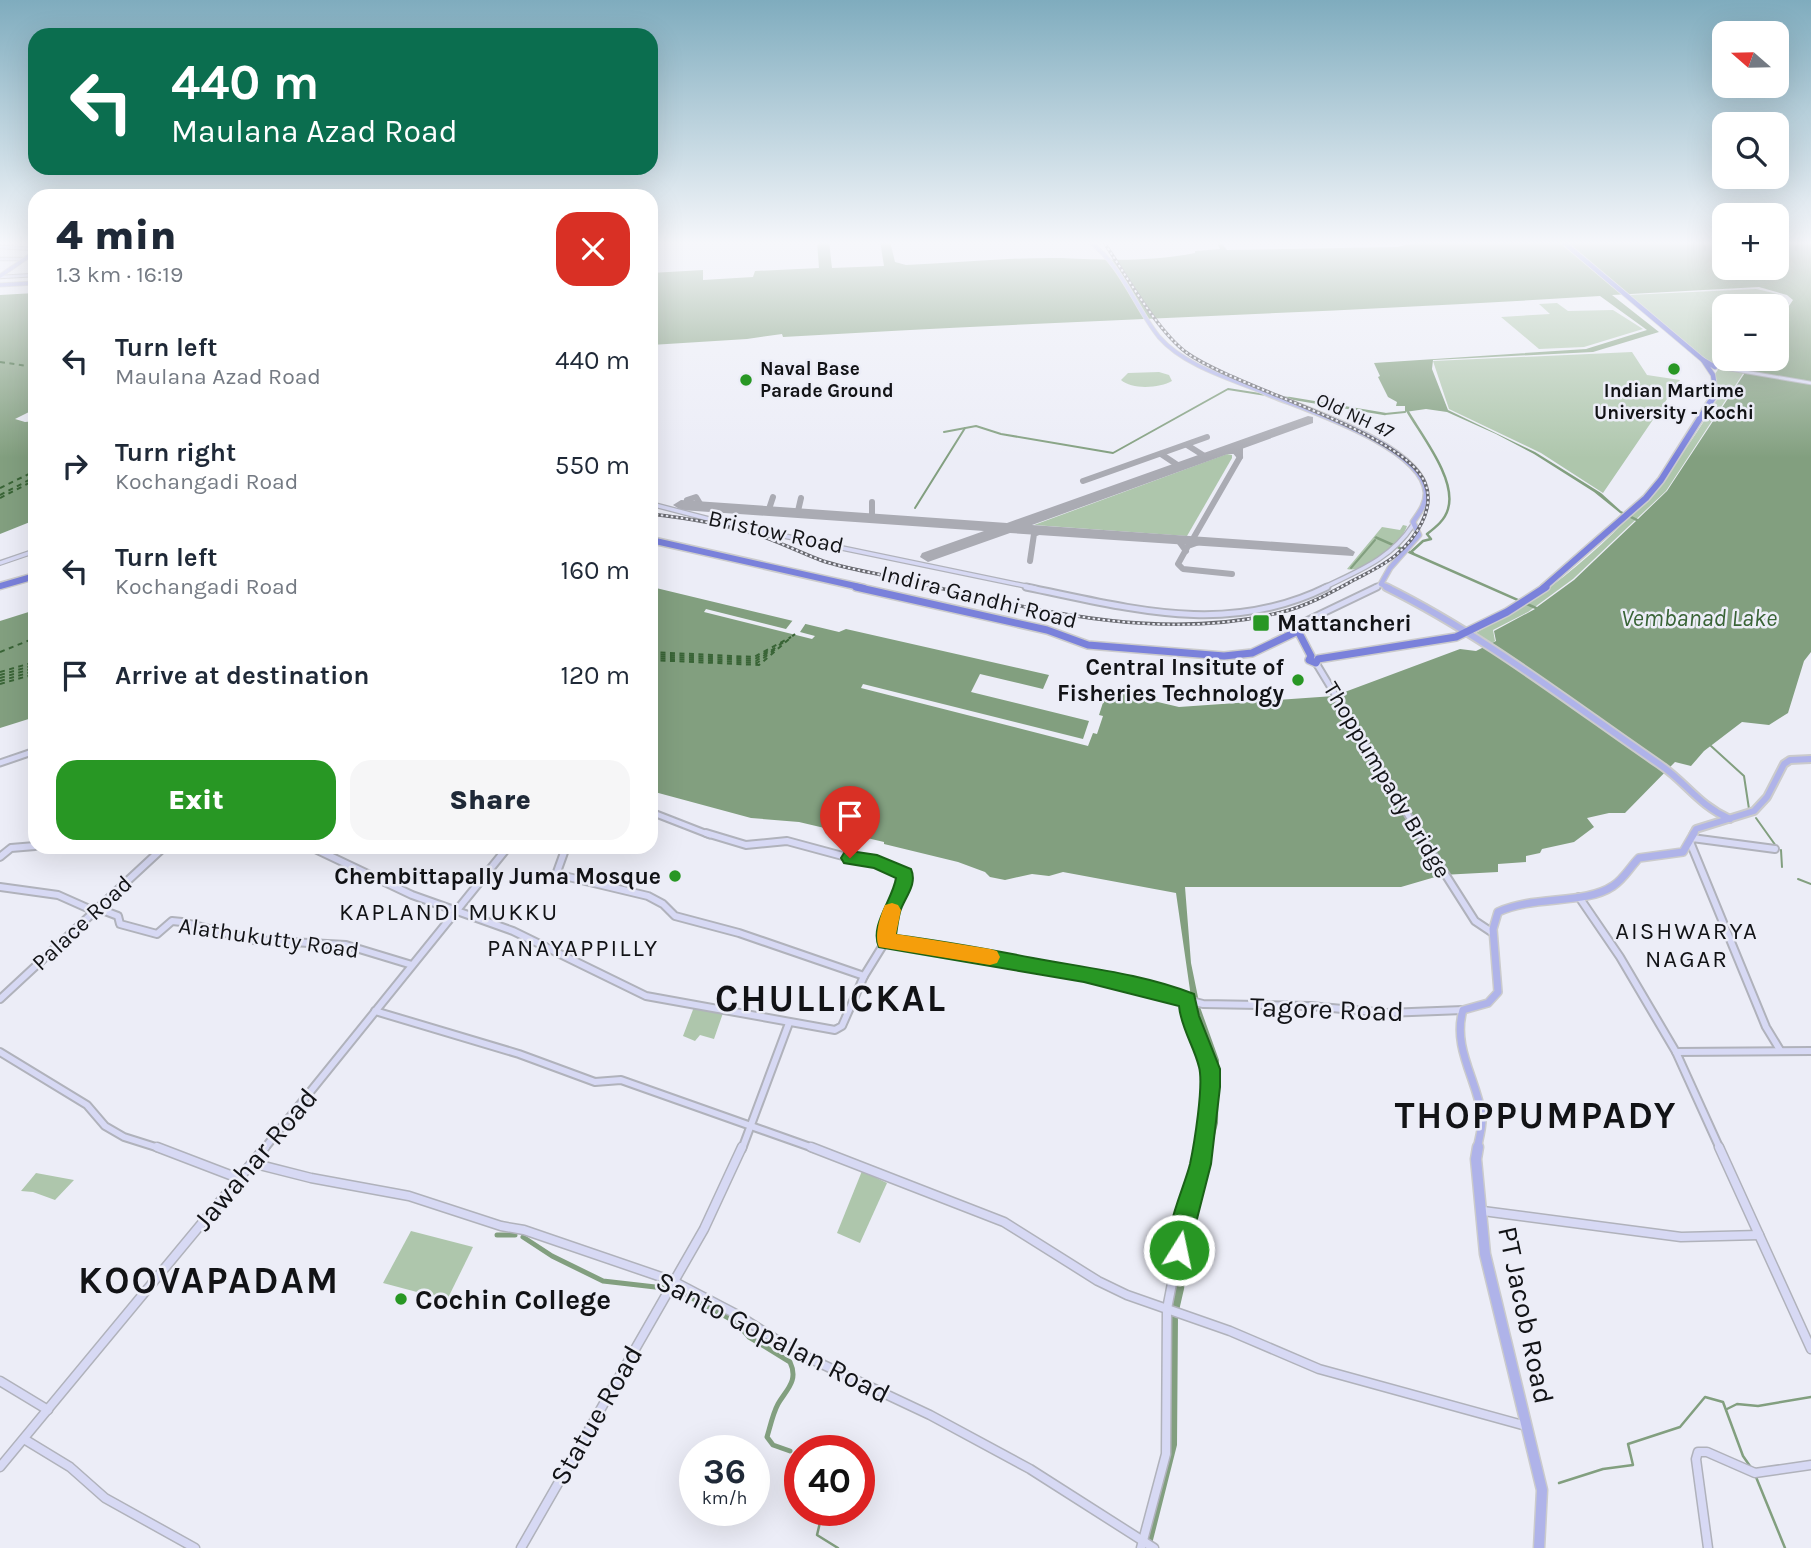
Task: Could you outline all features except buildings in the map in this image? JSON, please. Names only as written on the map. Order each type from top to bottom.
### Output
[{"type":"highway","points":[[1649,313],[1712,367]]},
{"type":"highway","points":[[1297,631],[1315,659],[1436,642],[1467,633],[1515,608],[1544,589],[1654,489],[1713,402],[1716,389],[1713,371]]},
{"type":"highway","name":"Indira Gandhi Road","points":[[658,542],[1047,630],[1076,642],[1115,649],[1189,655],[1238,655],[1252,653],[1297,631]]},
{"type":"highway","points":[[0,586],[28,578]]},
{"type":"main road","name":"Old NH 47","points":[[1144,313],[1163,341],[1203,366],[1365,436],[1397,453],[1416,471],[1425,490],[1425,505],[1413,525],[1419,535],[1390,568],[1381,583]]},
{"type":"main road","points":[[1381,583],[1435,611],[1682,782],[1723,822]]},
{"type":"main road","points":[[1464,1010],[1483,1006],[1495,999],[1498,992],[1493,921],[1498,912],[1510,906],[1550,897],[1579,897],[1612,887],[1639,858],[1683,852],[1696,829],[1754,811],[1773,787],[1784,764],[1790,760],[1811,759]]},
{"type":"main road","points":[[1707,809],[1732,820]]},
{"type":"main road","points":[[1707,809],[1714,824]]},
{"type":"main road","name":"PT Jacob Road","points":[[1464,1010],[1459,1024],[1463,1052],[1482,1118],[1476,1159],[1489,1277],[1511,1354],[1542,1490],[1539,1548]]},
{"type":"street","points":[[1738,371],[1811,383]]},
{"type":"street","name":"Bristow Road","points":[[658,506],[736,526],[1165,614],[1219,615],[1270,609],[1296,602],[1384,558],[1398,547],[1413,525]]},
{"type":"street","points":[[0,563],[28,553]]},
{"type":"street","name":"Old NH 47","points":[[1297,631],[1303,623],[1381,583]]},
{"type":"street","name":"Thoppumpady Bridge","points":[[1315,659],[1458,897],[1475,921],[1493,933]]},
{"type":"street","points":[[0,763],[28,753]]},
{"type":"street","points":[[326,854],[412,895],[523,935],[646,996],[789,1023],[838,1029],[845,1023],[864,976],[885,942],[892,910],[903,887],[905,874],[877,862],[850,858],[787,841],[746,845],[710,835],[658,815]]},
{"type":"street","points":[[1775,849],[1760,844],[1691,840],[1766,1027],[1780,1050]]},
{"type":"street","points":[[0,857],[11,848],[28,847]]},
{"type":"street","name":"Palace Road","points":[[0,999],[156,854]]},
{"type":"street","name":"Jawahar Road","points":[[0,1467],[252,1163],[502,854]]},
{"type":"street","points":[[563,854],[557,872],[560,874],[648,896],[663,904],[675,916],[739,933],[864,976]]},
{"type":"street","points":[[0,887],[58,895],[96,910]]},
{"type":"street","points":[[1579,897],[1620,957],[1676,1052],[1811,1349]]},
{"type":"street","name":"Alathukutty Road","points":[[96,910],[118,916],[120,924],[157,934],[172,921],[181,922],[253,940],[346,945],[412,965]]},
{"type":"street","name":"Tagore Road","points":[[885,942],[976,954],[1084,973],[1202,1003],[1310,1006],[1386,1013],[1464,1010]]},
{"type":"street","points":[[1147,1546],[1166,1454],[1168,1309],[1186,1211],[1201,1164],[1210,1087],[1210,1069],[1189,1016],[1190,1000]]},
{"type":"street","points":[[375,1010],[519,1054],[595,1082],[621,1080],[752,1126],[1004,1222],[1098,1281],[1127,1295],[1230,1331],[1324,1371],[1526,1426]]},
{"type":"street","points":[[673,1281],[704,1229],[752,1126],[789,1023]]},
{"type":"street","points":[[1676,1052],[1811,1051]]},
{"type":"street","points":[[0,1052],[87,1105],[105,1126],[124,1137],[175,1153],[238,1178]]},
{"type":"street","name":"Santo Gopalan Road","points":[[252,1163],[311,1178],[420,1199],[501,1226],[524,1230],[673,1281],[736,1314],[794,1351],[930,1415],[1030,1469],[1147,1546]]},
{"type":"street","points":[[1483,1211],[1681,1237],[1759,1236]]},
{"type":"street","name":"Statue Road","points":[[520,1548],[673,1281]]},
{"type":"street","points":[[0,1381],[48,1410]]},
{"type":"street","points":[[24,1439],[70,1467],[105,1498],[195,1548]]},
{"type":"street","points":[[1708,1548],[1696,1459],[1698,1452],[1707,1452],[1754,1473],[1811,1465]]},
{"type":"shaded area","points":[[1618,313],[1643,329],[1584,347],[1539,349],[1501,317]]},
{"type":"shaded area","points":[[1651,313],[1712,313],[1711,364]]},
{"type":"shaded area","points":[[1632,352],[1647,375],[1680,380],[1603,493],[1541,453],[1449,409],[1433,361]]},
{"type":"shaded area","points":[[1717,371],[1744,372],[1666,491],[1573,579],[1528,612],[1493,630],[1495,641],[1489,645],[1478,638],[1476,633],[1529,602],[1588,556],[1659,484],[1716,401],[1718,389],[1715,374]]},
{"type":"shaded area","points":[[1159,372],[1169,375],[1172,381],[1146,387],[1121,380],[1128,373]]},
{"type":"shaded area","points":[[1227,454],[1232,455],[1232,458],[1187,536],[1034,525]]},
{"type":"shaded area","points":[[1403,525],[1407,526],[1398,541],[1382,556],[1364,567],[1347,569],[1382,527],[1400,530]]},
{"type":"shaded area","points":[[694,1007],[723,1013],[714,1039],[700,1035],[695,1041],[683,1036]]},
{"type":"shaded area","points":[[862,1171],[887,1183],[860,1243],[837,1233]]},
{"type":"shaded area","points":[[36,1173],[74,1180],[55,1200],[33,1192],[21,1191]]},
{"type":"shaded area","points":[[411,1231],[473,1247],[447,1300],[383,1283]]},
{"type":"water","points":[[0,313],[28,313],[28,412],[15,419],[28,422],[28,523],[0,534]]},
{"type":"water","name":"Vembanad Lake","points":[[658,313],[1262,313],[783,337],[782,334],[658,345]]},
{"type":"water","name":"Vembanad Lake","points":[[1624,313],[1635,313],[1659,332],[1593,352],[1433,360],[1432,369],[1448,410],[1535,452],[1601,493],[1621,511],[1638,519],[1667,491],[1746,371],[1789,371],[1789,313],[1811,313],[1811,652],[1804,661],[1788,713],[1769,725],[1742,722],[1704,751],[1691,766],[1675,762],[1625,813],[1587,818],[1594,827],[1574,842],[1542,849],[1540,853],[1526,856],[1526,862],[1498,864],[1498,872],[1442,875],[1401,887],[1185,887],[1191,963],[1200,1007],[1219,1060],[1218,1123],[1191,1231],[1178,1315],[1177,1445],[1151,1548],[1145,1548],[1169,1455],[1170,1312],[1203,1167],[1211,1121],[1214,1077],[1206,1041],[1192,1004],[1176,893],[1063,872],[1049,876],[1032,874],[1005,880],[990,877],[985,872],[958,862],[884,842],[799,822],[751,818],[658,793],[658,588],[839,632],[846,629],[1049,675],[1043,689],[980,674],[971,692],[1089,721],[1083,739],[863,684],[861,688],[1088,746],[1093,733],[1097,734],[1103,716],[1099,715],[1107,690],[1179,707],[1334,696],[1460,649],[1476,651],[1496,641],[1494,631],[1535,609],[1374,538],[1376,536],[1537,607],[1574,580],[1636,521],[1534,454],[1496,434],[1447,412],[1426,409],[1405,412],[1405,406],[1396,406],[1397,402],[1388,397],[1374,363],[1586,349],[1647,330]]},
{"type":"water","points":[[28,612],[28,719],[0,728],[0,621]]},
{"type":"pier","points":[[706,609],[786,629],[793,620],[806,623],[800,632],[815,636],[812,639],[704,612]]},
{"type":"waterway","points":[[965,428],[976,426],[1001,434],[1113,453],[1228,389],[1266,395]]},
{"type":"waterway","points":[[1281,397],[1289,398]]},
{"type":"waterway","points":[[1289,398],[1385,414]]},
{"type":"waterway","points":[[1385,414],[1405,412]]},
{"type":"waterway","points":[[1408,412],[1437,459],[1448,485],[1449,497],[1445,517],[1427,534],[1431,539],[1423,541],[1411,552],[1413,553]]},
{"type":"waterway","points":[[915,508],[965,428]]},
{"type":"waterway","points":[[944,432],[965,428]]},
{"type":"waterway","points":[[1351,568],[1375,540]]},
{"type":"waterway","points":[[1711,746],[1744,776],[1749,809]]},
{"type":"waterway","points":[[1756,818],[1776,846]]},
{"type":"waterway","points":[[1781,850],[1782,867]]},
{"type":"waterway","points":[[1798,879],[1811,884]]},
{"type":"waterway","points":[[497,1235],[515,1235]]},
{"type":"waterway","points":[[523,1237],[552,1256],[603,1281],[664,1288]]},
{"type":"waterway","points":[[671,1290],[679,1291],[736,1322],[749,1337],[790,1362],[792,1380],[776,1408],[767,1437],[773,1445],[784,1449]]},
{"type":"waterway","points":[[1559,1483],[1603,1469],[1633,1465],[1628,1444],[1680,1427],[1705,1397],[1723,1402],[1743,1456],[1752,1469]]},
{"type":"waterway","points":[[1727,1409],[1737,1404],[1758,1406],[1811,1397]]},
{"type":"waterway","points":[[1756,1477],[1785,1548]]},
{"type":"waterway","points":[[819,1526],[817,1535],[838,1548]]},
{"type":"ferry route","points":[[0,362],[28,366]]},
{"type":"ferry route","points":[[0,488],[28,474]]},
{"type":"ferry route","points":[[0,495],[28,481]]},
{"type":"ferry route","points":[[0,498],[28,484]]},
{"type":"ferry route","points":[[658,660],[759,665],[795,634]]},
{"type":"ferry route","points":[[658,652],[754,657],[791,637]]},
{"type":"ferry route","points":[[0,652],[28,641]]},
{"type":"ferry route","points":[[658,656],[756,661],[785,641]]},
{"type":"ferry route","points":[[658,658],[757,663],[777,648]]},
{"type":"ferry route","points":[[658,654],[755,659],[770,650]]},
{"type":"ferry route","points":[[0,672],[28,664]]},
{"type":"ferry route","points":[[0,675],[28,667]]},
{"type":"ferry route","points":[[0,678],[28,670]]},
{"type":"ferry route","points":[[0,681],[28,673]]},
{"type":"ferry route","points":[[0,684],[28,676]]},
{"type":"taxiway","points":[[1083,481],[1207,437]]},
{"type":"taxiway","points":[[1240,457],[1240,446],[1246,442]]},
{"type":"taxiway","points":[[1187,445],[1206,457]]},
{"type":"taxiway","points":[[1221,451],[1235,451],[1240,457]]},
{"type":"taxiway","points":[[1161,454],[1179,466]]},
{"type":"taxiway","points":[[1186,550],[1188,546],[1199,542],[1194,540],[1194,537],[1240,457]]},
{"type":"taxiway","points":[[691,506],[687,500],[696,497],[702,507]]},
{"type":"taxiway","points":[[771,511],[769,509],[773,497]]},
{"type":"taxiway","points":[[800,514],[798,511],[801,498]]},
{"type":"taxiway","points":[[872,502],[872,519]]},
{"type":"taxiway","points":[[1030,561],[1034,534],[1041,531]]},
{"type":"taxiway","points":[[1178,540],[1186,550]]},
{"type":"taxiway","points":[[1186,550],[1178,564],[1183,569],[1232,574]]},
{"type":"runway","points":[[1008,528],[1308,420]]},
{"type":"runway","points":[[681,505],[1008,528]]},
{"type":"runway","points":[[928,557],[1008,528]]},
{"type":"runway","points":[[1008,528],[1347,552]]},
{"type":"railway","points":[[658,515],[745,531],[848,568],[1036,609],[1135,623],[1233,621],[1282,612],[1318,599],[1375,569],[1403,548],[1422,523],[1428,503],[1425,483],[1411,464],[1387,446],[1354,429],[1211,367],[1187,353],[1164,331],[1151,313]]},
{"type":"slow traffic","points":[[892,910],[885,942],[912,943],[990,957]]},
{"type":"place","name":"Indian Martime University - Kochi","points":[[1674,369]]},
{"type":"place","name":"Naval Base Parade Ground","points":[[746,380]]},
{"type":"place","name":"Mattancheri","points":[[1261,623]]},
{"type":"place","name":"Central Insitute of Fisheries Technology","points":[[1298,680]]},
{"type":"place","name":"Chembittapally Juma Mosque","points":[[675,876]]},
{"type":"place","name":"Cochin College","points":[[401,1299]]},
{"type":"district","name":"KAPLANDI MUKKU","points":[[449,912]]},
{"type":"district","name":"AISHWARYA NAGAR","points":[[1687,945]]},
{"type":"district","name":"PANAYAPPILLY","points":[[573,948]]},
{"type":"district","name":"CHULLICKAL","points":[[831,998]]},
{"type":"district","name":"THOPPUMPADY","points":[[1536,1115]]},
{"type":"district","name":"KOOVAPADAM","points":[[209,1280]]},
{"type":"route","points":[[850,858],[877,862],[905,874],[903,887],[892,910],[885,942],[912,943],[1084,973],[1188,1000],[1189,1016],[1210,1069],[1210,1087],[1201,1164],[1186,1211],[1179,1250]]}]
